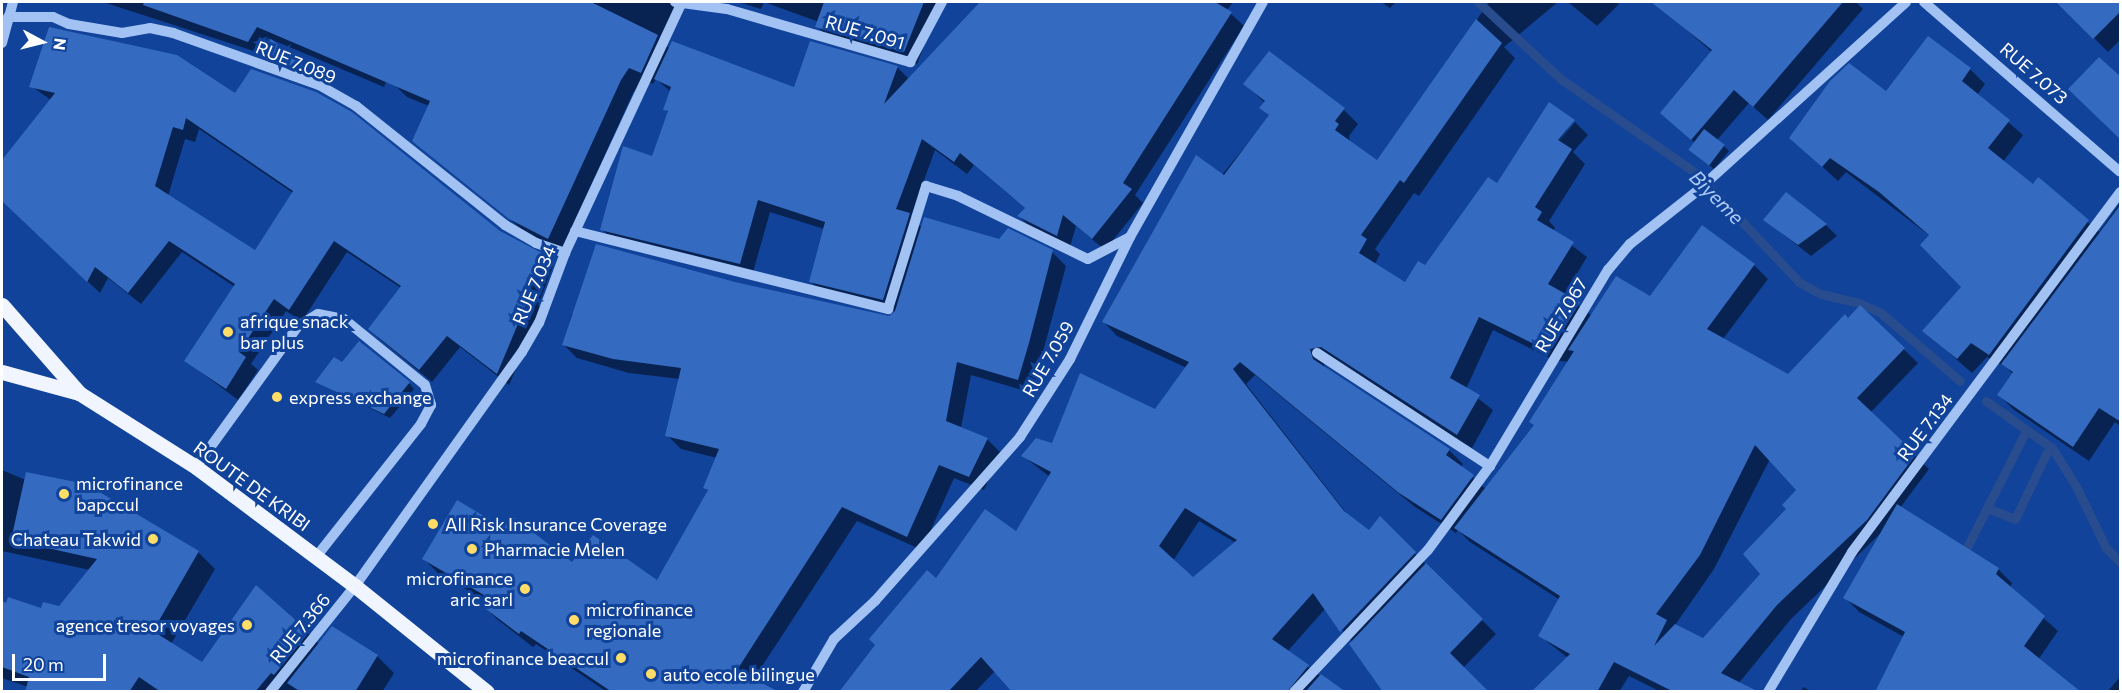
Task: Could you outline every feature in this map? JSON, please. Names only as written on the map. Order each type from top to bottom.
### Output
[{"type":"main road","name":"ROUTE DE KRIBI","points":[[2,305],[79,393],[196,467],[355,586],[487,692]]},
{"type":"main road","points":[[2,372],[79,393]]},
{"type":"street","points":[[2,43],[13,2]]},
{"type":"street","name":"RUE 7.091","points":[[679,2],[727,9],[910,62],[942,2]]},
{"type":"street","name":"RUE 7.034","points":[[355,586],[522,352],[539,322],[565,253],[679,2]]},
{"type":"street","name":"RUE 7.059","points":[[803,692],[834,639],[882,592],[1020,437],[1070,359],[1130,237],[1263,2]]},
{"type":"street","name":"RUE 7.067","points":[[1294,692],[1410,573],[1490,466],[1608,270],[1630,244],[1696,192],[1906,2]]},
{"type":"street","name":"RUE 7.073","points":[[1924,2],[2121,172]]},
{"type":"street","name":"RUE 7.089","points":[[8,17],[53,17],[69,24],[122,33],[150,28],[173,33],[320,85],[356,106],[505,225],[536,243],[565,253]]},
{"type":"street","points":[[575,231],[888,309],[926,186],[958,196],[1088,259],[1130,237]]},
{"type":"street","name":"RUE 7.134","points":[[1768,692],[1851,552],[2121,192]]},
{"type":"street","points":[[196,467],[298,326],[318,314],[344,319],[425,385],[431,405],[421,424],[316,557]]},
{"type":"street","points":[[1317,353],[1490,466]]},
{"type":"street","name":"RUE 7.366","points":[[270,692],[355,586]]},
{"type":"building","points":[[144,2],[591,2],[658,35],[641,73],[629,68],[621,80],[548,239],[509,219],[412,141],[430,101],[257,27],[248,42],[143,5]]},
{"type":"building","points":[[824,2],[924,2],[904,52],[815,27]]},
{"type":"building","points":[[980,2],[1215,2],[1232,12],[1123,183],[1132,189],[1092,239],[1063,215],[1057,236],[1017,216],[1025,208],[960,153],[954,162],[922,139],[896,209],[910,213],[883,300],[809,282],[825,222],[758,200],[740,264],[600,230],[623,146],[652,156],[668,111],[663,110],[671,87],[654,79],[672,41],[794,87],[810,41],[898,66],[884,104]]},
{"type":"building","points":[[1651,2],[1843,2],[1753,107],[1734,90],[1691,140],[1660,113],[1712,50]]},
{"type":"building","points":[[2056,2],[2121,2],[2121,11],[2093,39]]},
{"type":"building","points":[[1476,19],[1502,43],[1404,183],[1400,180],[1361,235],[1367,239],[1359,253],[1405,282],[1418,261],[1425,265],[1488,177],[1497,183],[1549,102],[1575,120],[1558,140],[1572,149],[1535,207],[1542,212],[1537,220],[1574,242],[1548,284],[1580,302],[1552,348],[1538,346],[1479,317],[1450,378],[1480,395],[1457,435],[1321,347],[1310,349],[1313,359],[1450,449],[1446,455],[1474,475],[1441,520],[1399,493],[1240,362],[1233,369],[1344,511],[1369,530],[1380,516],[1416,552],[1340,632],[1313,593],[1272,639],[1309,665],[1287,692],[1012,692],[981,657],[948,692],[839,692],[875,645],[869,639],[927,570],[936,578],[985,509],[1016,531],[1051,472],[1021,456],[1036,438],[1052,443],[1080,373],[1155,409],[1189,362],[1102,322],[1196,155],[1224,175],[1269,115],[1259,108],[1265,101],[1243,84],[1269,51],[1345,108],[1335,121],[1339,124],[1335,130],[1377,160]],"holes":[[[1185,508],[1237,540],[1193,577],[1159,546]]]},
{"type":"building","points":[[49,27],[177,55],[235,93],[251,69],[316,92],[352,112],[500,231],[542,253],[526,293],[530,295],[497,374],[447,336],[419,370],[368,329],[401,286],[334,241],[289,310],[274,299],[239,352],[246,357],[226,389],[184,361],[235,284],[169,241],[128,293],[95,267],[87,282],[2,201],[2,160],[55,93],[29,87]],"holes":[[[186,118],[293,191],[255,250],[155,186],[173,127],[183,130]]]},
{"type":"building","points":[[1928,36],[1971,68],[1962,81],[2010,120],[1988,148],[2033,184],[2038,177],[2089,220],[1989,355],[1971,343],[1957,359],[1922,331],[1961,287],[1920,245],[1929,235],[1879,192],[1830,158],[1822,167],[1789,138],[1830,81],[1849,63],[1886,91]]},
{"type":"building","points":[[271,39],[316,76],[260,56]]},
{"type":"building","points":[[2099,57],[2121,77],[2121,140],[2068,89]]},
{"type":"building","points":[[1704,129],[1725,145],[1709,165],[1688,150]]},
{"type":"building","points":[[1786,192],[1827,224],[1798,245],[1763,220]]},
{"type":"building","points":[[2121,204],[2121,422],[2099,408],[2073,447],[1997,395],[2013,372],[2001,364]]},
{"type":"building","points":[[924,217],[999,239],[1008,228],[1053,250],[1018,380],[957,362],[946,421],[988,438],[969,477],[939,465],[907,537],[842,507],[737,670],[779,692],[612,692],[521,631],[519,634],[482,606],[489,598],[422,559],[457,500],[504,528],[512,516],[572,562],[593,535],[657,580],[708,490],[703,488],[719,449],[665,436],[681,368],[613,359],[562,345],[596,244],[735,282],[889,316],[895,311]]},
{"type":"building","points":[[1702,225],[1755,264],[1707,329],[1788,374],[1845,314],[1848,318],[1860,305],[1905,348],[1857,398],[1916,454],[1867,520],[1777,605],[1721,673],[1759,692],[1674,692],[1614,662],[1597,692],[1531,692],[1570,654],[1538,636],[1560,596],[1454,528],[1534,425],[1529,422],[1574,351],[1568,350],[1616,276],[1650,296]],"holes":[[[1755,445],[1796,490],[1782,505],[1786,509],[1743,554],[1760,574],[1703,638],[1675,624],[1654,646],[1667,620],[1656,614],[1700,555]]]},
{"type":"building","points":[[359,341],[410,382],[384,414],[315,382],[334,357],[342,362]]},
{"type":"building","points":[[26,472],[86,484],[199,551],[153,631],[202,662],[256,585],[309,632],[274,675],[271,673],[255,692],[161,692],[139,677],[129,692],[25,692],[29,677],[2,667],[2,601],[6,603],[8,597],[41,608],[43,602],[59,606],[97,559],[11,540]]},
{"type":"building","points":[[1897,504],[1999,568],[1996,574],[2045,616],[2024,646],[2081,692],[1875,692],[1905,632],[1843,598]]},
{"type":"building","points":[[1426,563],[1483,619],[1450,653],[1489,692],[1383,692],[1349,644]]},
{"type":"building","points":[[332,626],[378,655],[355,692],[301,692],[287,683]]},
{"type":"building","points":[[1321,674],[1346,692],[1305,692]]},
{"type":"waterway","name":"Biyeme","points":[[1478,2],[1561,79],[1697,174],[1799,282],[1821,294],[1859,303],[1881,313],[1960,381]]},
{"type":"waterway","name":"Biyeme","points":[[1986,401],[2052,448],[2076,486],[2106,548],[2120,562]]},
{"type":"waterway","points":[[1962,557],[2025,433]]},
{"type":"waterway","points":[[1987,508],[2015,519],[2047,452]]},
{"type":"place","name":"afrique snack bar plus","points":[[228,332]]},
{"type":"place","name":"express exchange","points":[[277,397]]},
{"type":"place","name":"microfinance bapccul","points":[[64,494]]},
{"type":"place","name":"All Risk Insurance Coverage","points":[[433,524]]},
{"type":"place","name":"Chateau Takwid","points":[[153,539]]},
{"type":"place","name":"Pharmacie Melen","points":[[472,549]]},
{"type":"place","name":"microfinance aric sarl","points":[[525,589]]},
{"type":"place","name":"microfinance regionale","points":[[574,620]]},
{"type":"place","name":"agence tresor voyages","points":[[247,625]]},
{"type":"place","name":"microfinance beaccul","points":[[621,658]]},
{"type":"place","name":"auto ecole bilingue","points":[[651,674]]}]
